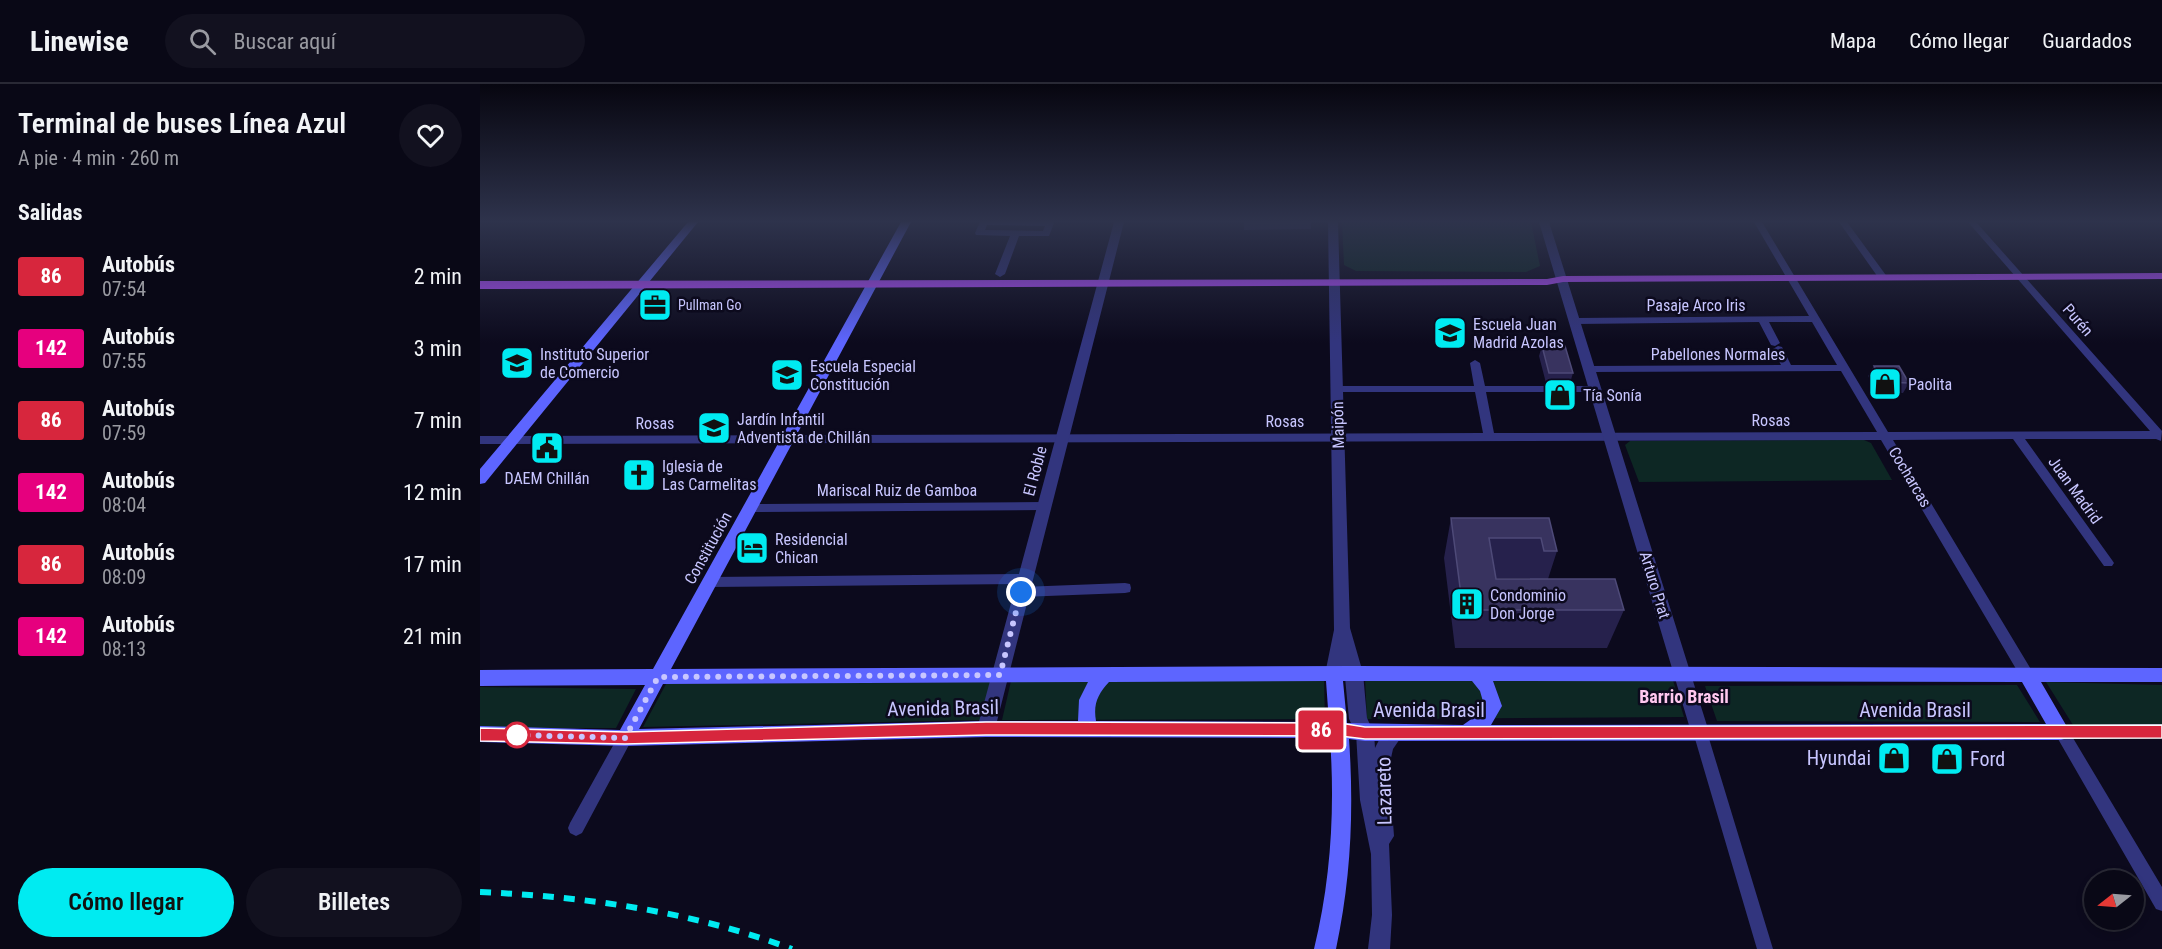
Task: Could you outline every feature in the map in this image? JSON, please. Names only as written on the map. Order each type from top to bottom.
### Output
[{"type":"main road","points":[[480,479],[659,262]]},
{"type":"main road","name":"Constitución","points":[[625,738],[884,262]]},
{"type":"main road","points":[[480,274],[645,279],[1334,277],[1547,282],[1563,279],[2162,276]]},
{"type":"main road","points":[[875,279],[1000,274],[1104,278]]},
{"type":"main road","points":[[480,285],[645,279]]},
{"type":"main road","name":"Avenida Brasil","points":[[480,678],[1354,673],[2162,675]]},
{"type":"main road","name":"Maipón","points":[[1325,949],[1336,899],[1344,832],[1340,730],[1334,674]]},
{"type":"main road","points":[[1466,733],[1483,721],[1493,706],[1488,688],[1476,674]]},
{"type":"main road","points":[[1090,729],[1085,705],[1092,689],[1105,675]]},
{"type":"main road","name":"Cocharcas","points":[[2027,675],[2061,732]]},
{"type":"main road","name":"Avenida Brasil","points":[[480,734],[625,738],[986,729],[1340,730],[1365,733],[2061,732]]},
{"type":"street","points":[[1000,274],[1005,262]]},
{"type":"street","name":"El Roble","points":[[986,729],[1108,262]]},
{"type":"street","name":"Maipón","points":[[1334,262],[1342,628],[1334,674]]},
{"type":"street","name":"Arturo Prat","points":[[1558,262],[1765,949]]},
{"type":"street","name":"Cocharcas","points":[[1782,262],[2027,675]]},
{"type":"street","points":[[1872,262],[1883,278]]},
{"type":"street","name":"Purén","points":[[2007,262],[2161,436]]},
{"type":"street","name":"Pasaje Arco Iris","points":[[1576,321],[1817,319]]},
{"type":"street","points":[[1763,320],[1788,368]]},
{"type":"street","points":[[1475,363],[1489,437]]},
{"type":"street","name":"Pabellones Normales","points":[[1590,369],[1846,368]]},
{"type":"street","points":[[1337,388],[1596,389]]},
{"type":"street","name":"Juan Madrid","points":[[2016,435],[2108,563]]},
{"type":"street","name":"Rosas","points":[[480,440],[2161,436]]},
{"type":"street","name":"Mariscal Ruiz de Gamboa","points":[[751,508],[1044,506]]},
{"type":"street","points":[[710,582],[1125,588]]},
{"type":"street","name":"Maipón","points":[[1342,628],[1354,673],[1358,719],[1365,733]]},
{"type":"street","name":"Avenida Brasil","points":[[2061,732],[2162,731]]},
{"type":"street","points":[[2061,732],[2162,903]]},
{"type":"street","name":"Lazareto","points":[[1365,733],[1370,800],[1381,854]]},
{"type":"street","name":"Lazareto","points":[[1379,949],[1384,820],[1380,756],[1385,743],[1395,733]]},
{"type":"street","name":"Constitución","points":[[576,828],[625,738]]},
{"type":"green space","points":[[1344,262],[1539,262],[1540,266],[1526,272],[1356,271],[1344,265]]},
{"type":"green space","points":[[1864,440],[1871,443],[1892,480],[1639,482],[1625,445],[1630,441]]},
{"type":"green space","points":[[1672,677],[1684,717],[1367,719],[1365,678]]},
{"type":"green space","points":[[1324,680],[1325,719],[1002,720],[1011,681]]},
{"type":"green space","points":[[991,682],[982,720],[643,727],[666,684]]},
{"type":"green space","points":[[2046,682],[2162,685],[2162,724],[2073,725]]},
{"type":"green space","points":[[2017,685],[2040,722],[1717,721],[1705,686]]},
{"type":"green space","points":[[480,687],[636,689],[616,728],[480,728]]},
{"type":"building","points":[[1542,346],[1565,346],[1573,373],[1549,373]]},
{"type":"building","points":[[1874,366],[1899,366],[1909,383],[1883,382]]},
{"type":"building","points":[[1451,518],[1549,518],[1557,551],[1544,551],[1541,538],[1489,538],[1496,579],[1615,579],[1624,610],[1463,610]]},
{"type":"railway","points":[[480,892],[560,898],[638,908],[715,925],[792,949]]},
{"type":"bus line","name":"86","points":[[480,734],[625,738],[986,729],[1340,730],[1365,733],[2162,731]]},
{"type":"place","name":"Pullman Go","points":[[655,305]]},
{"type":"place","name":"Escuela Juan Madrid Azolas","points":[[1450,333]]},
{"type":"place","name":"Instituto Superior de Comercio","points":[[517,363]]},
{"type":"place","name":"Escuela Especial Constitución","points":[[787,375]]},
{"type":"place","name":"Paolita","points":[[1885,384]]},
{"type":"place","name":"Tía Sonía","points":[[1560,395]]},
{"type":"place","name":"Jardín Infantil Adventista de Chillán","points":[[714,428]]},
{"type":"place","name":"DAEM Chillán","points":[[547,448]]},
{"type":"place","name":"Iglesia de Las Carmelitas","points":[[639,475]]},
{"type":"place","name":"Residencial Chican","points":[[752,548]]},
{"type":"place","name":"Condominio Don Jorge","points":[[1467,604]]},
{"type":"place","name":"Hyundai","points":[[1894,758]]},
{"type":"place","name":"Ford","points":[[1947,759]]},
{"type":"district","name":"Barrio Brasil","points":[[1684,696]]},
{"type":"route","points":[[517,735],[625,738],[658,677],[1000,675],[1021,592]]}]
